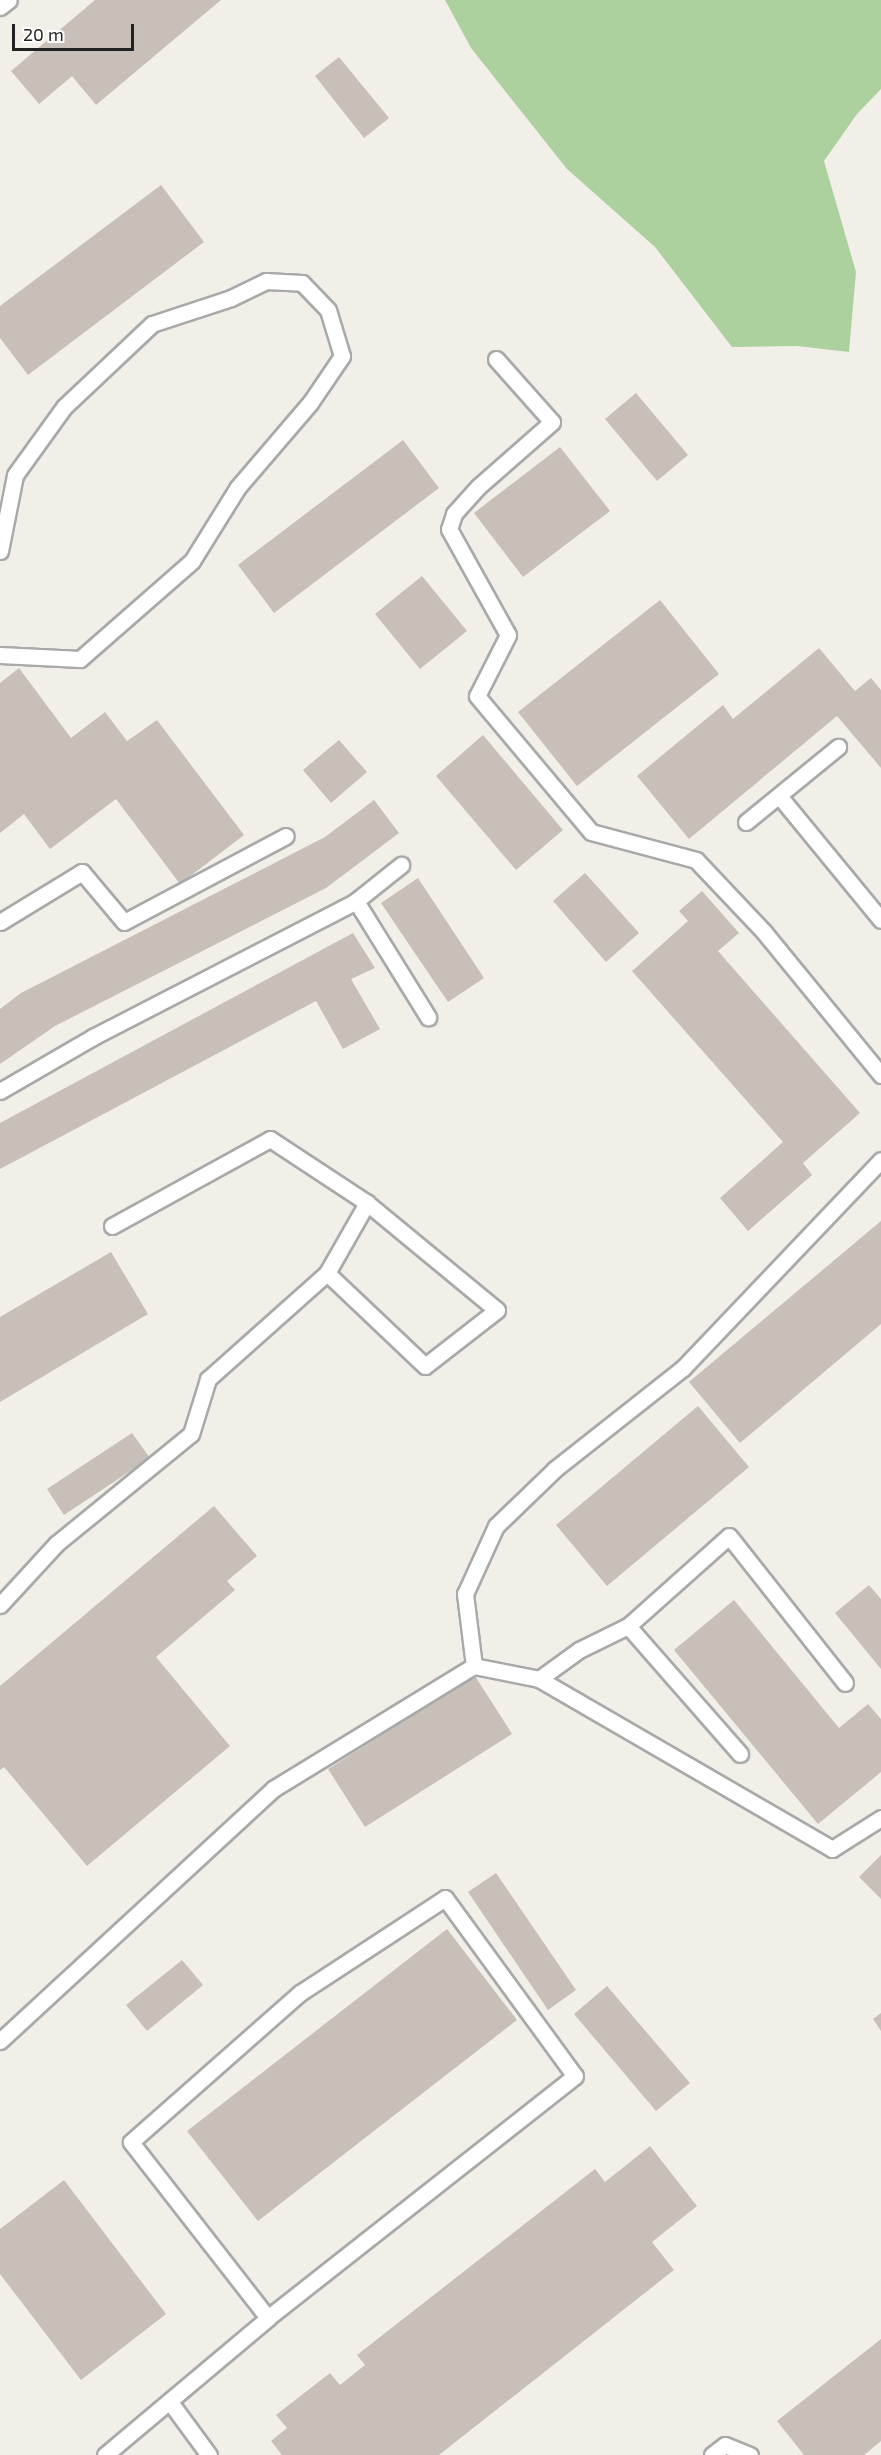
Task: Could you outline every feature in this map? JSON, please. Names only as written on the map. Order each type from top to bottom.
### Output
[{"type":"lane","points":[[0,7],[9,0]]},
{"type":"lane","points":[[0,551],[15,476],[64,407],[152,324],[231,298],[266,281],[302,283],[328,310],[342,356],[310,403],[238,487],[192,561],[80,659],[0,655]]},
{"type":"lane","points":[[496,359],[552,422],[478,488],[454,514],[449,530],[508,635],[477,696],[591,832],[696,860],[764,932],[881,1075]]},
{"type":"lane","points":[[746,822],[780,797],[838,747]]},
{"type":"lane","points":[[780,797],[881,920]]},
{"type":"lane","points":[[0,922],[82,872],[124,922],[286,836]]},
{"type":"lane","points":[[0,1091],[93,1037],[356,901],[401,865]]},
{"type":"lane","points":[[356,901],[428,1017]]},
{"type":"lane","points":[[112,1226],[270,1138],[367,1203],[497,1310],[425,1365],[327,1273]]},
{"type":"lane","points":[[474,1666],[465,1594],[496,1526],[555,1469],[683,1368],[881,1160]]},
{"type":"lane","points":[[0,1605],[56,1544],[191,1434],[208,1379],[327,1273],[367,1203]]},
{"type":"lane","points":[[540,1679],[579,1650],[628,1626],[729,1536],[845,1683]]},
{"type":"lane","points":[[628,1626],[740,1754]]},
{"type":"lane","points":[[0,2041],[273,1789],[474,1666],[540,1679],[832,1849],[881,1818]]},
{"type":"lane","points":[[105,2455],[268,2318],[575,2076],[445,1898],[300,1993],[131,2142],[268,2318]]},
{"type":"lane","points":[[170,2402],[209,2455]]},
{"type":"lane","points":[[712,2455],[725,2445],[750,2455]]},
{"type":"green space","points":[[445,0],[881,0],[881,89],[857,114],[824,161],[856,272],[849,352],[797,346],[732,347],[655,247],[567,169],[471,48]]},
{"type":"building","points":[[95,0],[221,0],[96,105],[72,76],[39,104],[11,71]]},
{"type":"building","points":[[339,57],[389,118],[364,138],[315,76]]},
{"type":"building","points":[[161,185],[204,242],[28,375],[0,338],[0,306]]},
{"type":"building","points":[[636,393],[688,455],[657,481],[605,419]]},
{"type":"building","points":[[403,440],[439,488],[274,613],[238,565]]},
{"type":"building","points":[[560,447],[610,511],[523,577],[474,513]]},
{"type":"building","points":[[422,576],[467,631],[420,669],[375,614]]},
{"type":"building","points":[[660,600],[719,674],[577,786],[518,712]]},
{"type":"building","points":[[819,648],[855,691],[871,678],[881,690],[881,768],[837,716],[689,839],[637,776],[723,705],[733,719]]},
{"type":"building","points":[[19,668],[71,738],[105,712],[127,741],[157,720],[244,835],[180,884],[116,799],[50,849],[24,814],[0,833],[0,683]]},
{"type":"building","points":[[483,735],[563,830],[516,870],[436,776]]},
{"type":"building","points":[[339,740],[367,772],[331,803],[303,770]]},
{"type":"building","points":[[374,800],[399,833],[326,888],[55,1026],[0,1064],[0,1009],[21,993],[325,837]]},
{"type":"building","points":[[585,873],[639,933],[606,962],[553,901]]},
{"type":"building","points":[[418,878],[484,978],[448,1002],[381,903]]},
{"type":"building","points":[[702,891],[739,933],[718,951],[860,1113],[803,1163],[812,1175],[748,1231],[720,1198],[783,1142],[632,971],[688,921],[679,911]]},
{"type":"building","points":[[353,933],[375,968],[351,979],[380,1029],[343,1049],[316,1001],[0,1169],[0,1123]]},
{"type":"building","points":[[881,1221],[881,1324],[740,1443],[689,1382]]},
{"type":"building","points":[[111,1252],[148,1314],[0,1402],[0,1317]]},
{"type":"building","points":[[698,1406],[749,1467],[607,1586],[556,1525]]},
{"type":"building","points":[[132,1433],[150,1458],[64,1515],[47,1489]]},
{"type":"building","points":[[214,1506],[257,1556],[227,1581],[235,1590],[156,1657],[230,1746],[87,1866],[4,1767],[0,1770],[0,1686]]},
{"type":"building","points":[[869,1585],[881,1599],[881,1669],[835,1613]]},
{"type":"building","points":[[734,1600],[839,1728],[868,1704],[881,1719],[881,1772],[818,1824],[674,1650]]},
{"type":"building","points":[[475,1676],[512,1734],[365,1827],[328,1769]]},
{"type":"building","points":[[881,1855],[881,1899],[859,1877]]},
{"type":"building","points":[[496,1873],[576,1990],[548,2010],[468,1892]]},
{"type":"building","points":[[447,1929],[517,2020],[258,2221],[187,2131]]},
{"type":"building","points":[[182,1960],[203,1985],[147,2031],[126,2005]]},
{"type":"building","points":[[607,1986],[690,2083],[656,2111],[574,2014]]},
{"type":"building","points":[[881,2013],[881,2031],[873,2019]]},
{"type":"building","points":[[650,2146],[697,2206],[652,2242],[674,2270],[439,2455],[282,2455],[271,2441],[287,2428],[276,2415],[330,2373],[340,2385],[365,2365],[357,2355],[595,2169],[605,2182]]},
{"type":"building","points":[[64,2180],[166,2314],[81,2380],[0,2274],[0,2229]]},
{"type":"building","points":[[881,2339],[881,2441],[864,2455],[804,2455],[777,2421]]}]
